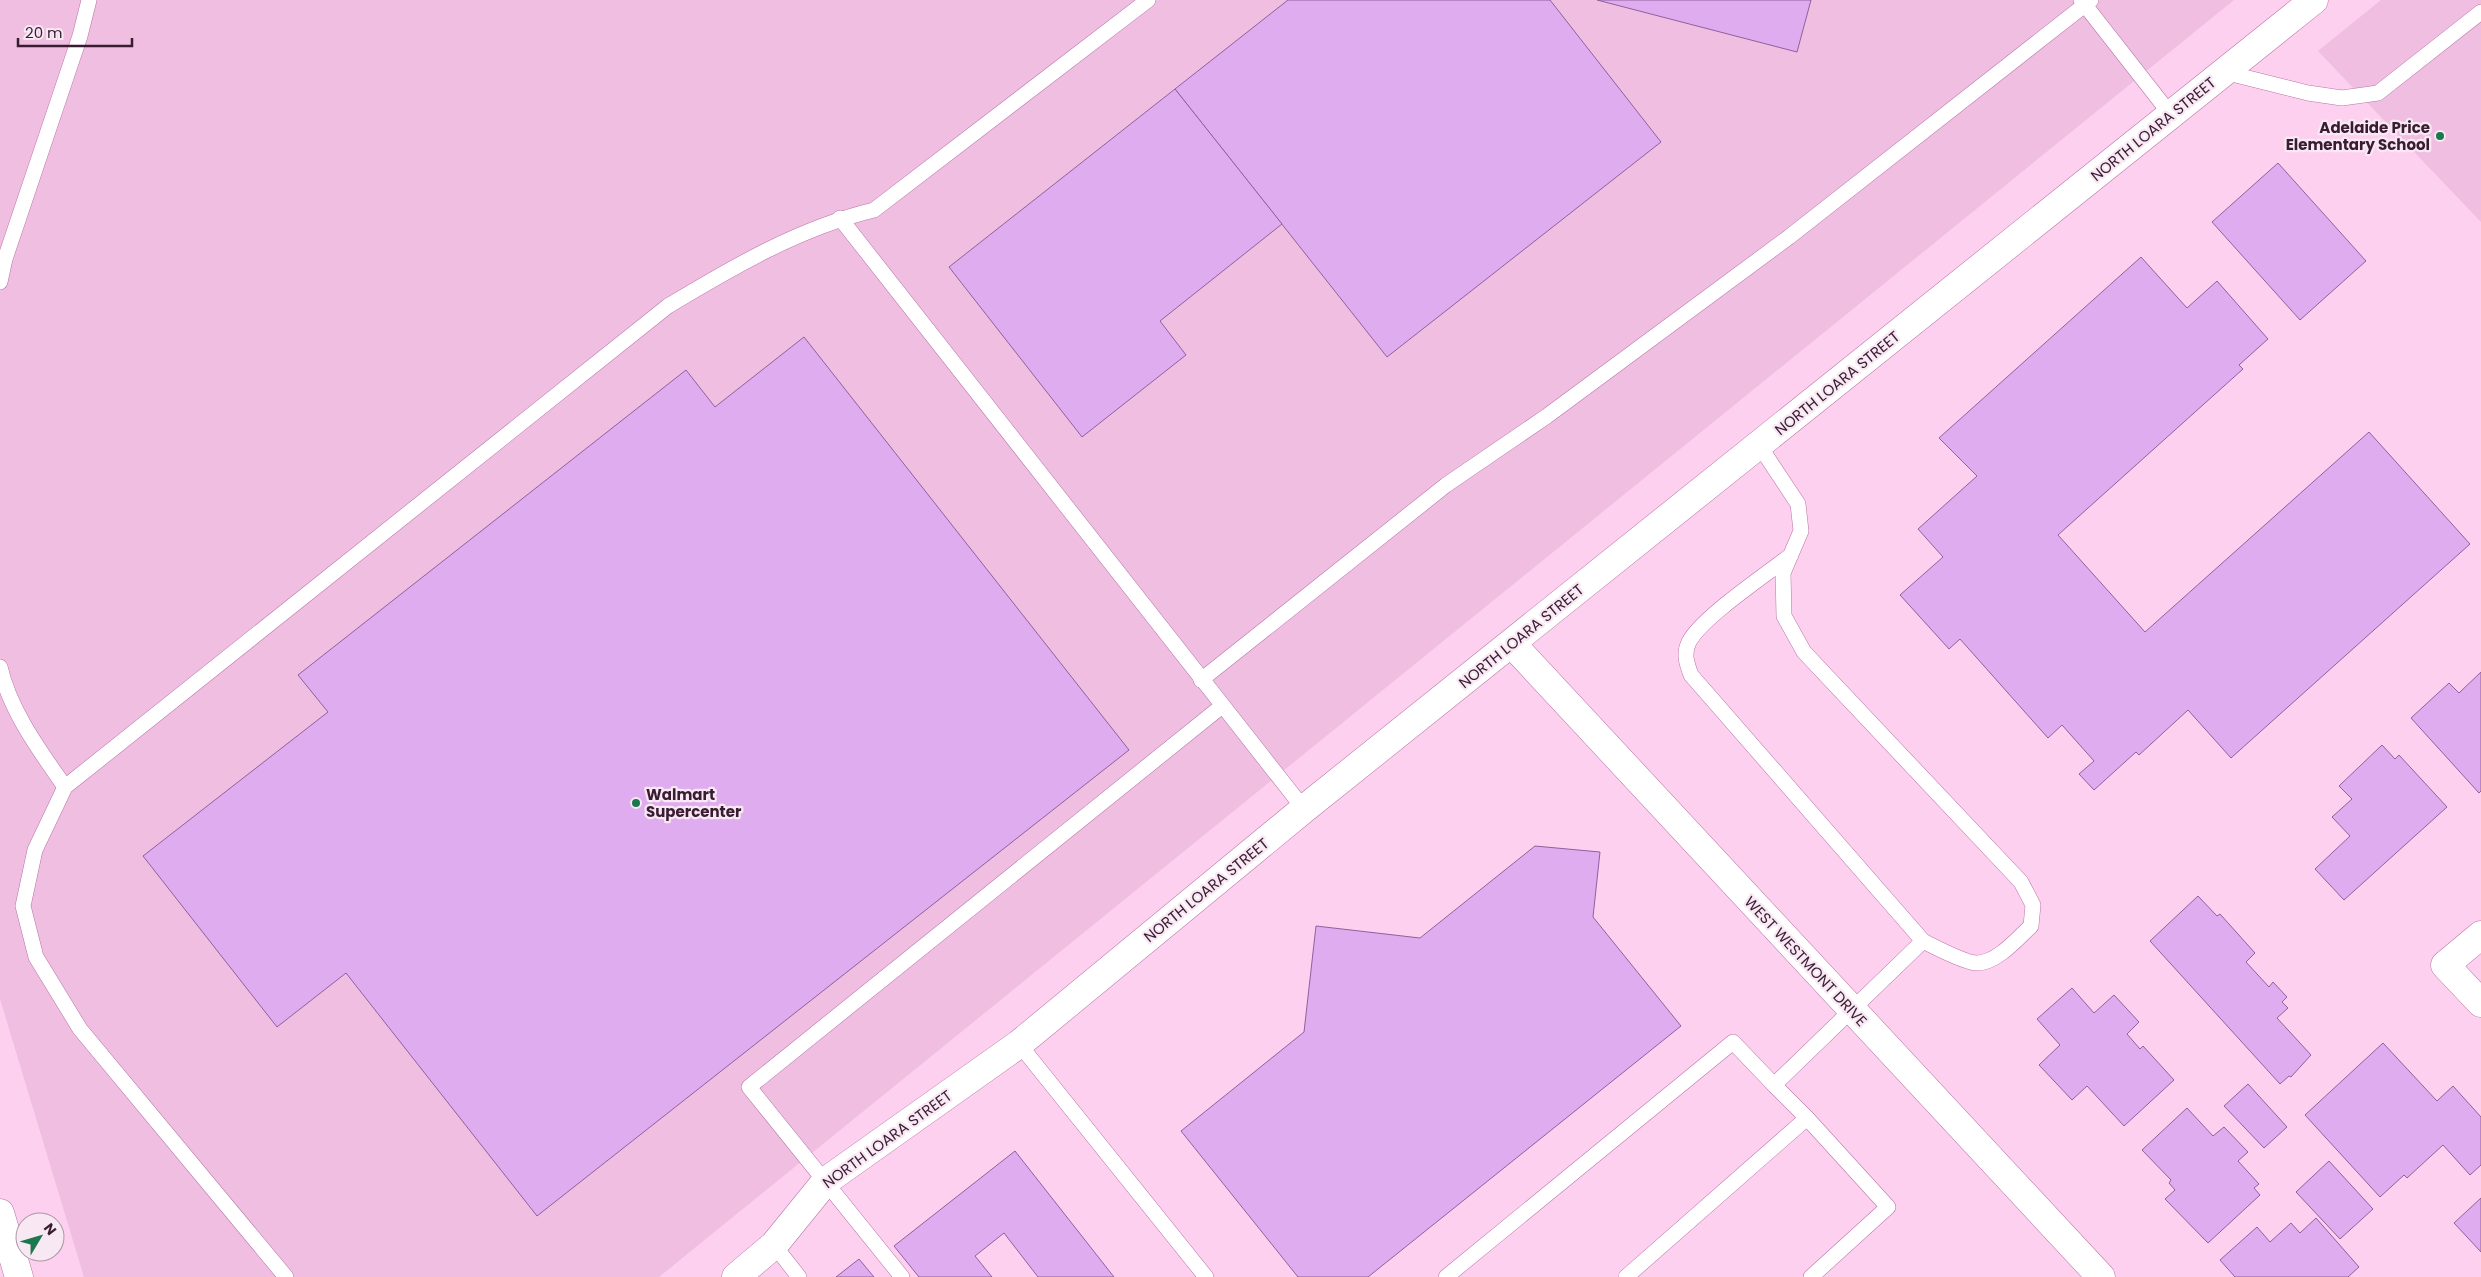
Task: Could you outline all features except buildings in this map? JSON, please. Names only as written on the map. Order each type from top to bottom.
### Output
[{"type":"main road","name":"NORTH LOARA STREET","points":[[736,1277],[774,1246],[826,1181],[1019,1044],[1304,810],[2314,0]]},
{"type":"main road","name":"WEST WESTMONT DRIVE","points":[[1512,644],[2101,1277]]},
{"type":"main road","points":[[2481,934],[2446,965],[2481,1003]]},
{"type":"main road","points":[[0,1213],[19,1277]]},
{"type":"lane","points":[[0,282],[5,259],[80,36],[89,0]]},
{"type":"lane","points":[[286,1277],[80,1029],[36,957],[23,906],[35,850],[64,787],[668,306],[748,258],[840,218],[874,210],[1148,0]]},
{"type":"lane","points":[[1201,680],[1446,485],[1547,416],[1789,237],[2086,2],[2171,115]]},
{"type":"lane","points":[[2224,72],[2308,93],[2342,98],[2378,93],[2481,12]]},
{"type":"lane","points":[[840,218],[1304,810]]},
{"type":"lane","points":[[1759,445],[1798,504],[1801,531],[1791,555],[1783,573],[1784,616],[1804,652],[2021,882],[2033,905],[2031,926],[2000,955],[1977,963],[1947,953],[1923,941],[1691,675],[1685,658],[1688,642],[1704,623],[1791,555]]},
{"type":"lane","points":[[0,667],[3,680],[32,740],[64,787]]},
{"type":"lane","points":[[902,1277],[749,1087],[1222,706]]},
{"type":"lane","points":[[1774,1085],[1923,941]]},
{"type":"lane","points":[[1446,1277],[1733,1042],[1807,1118],[1888,1207],[1812,1277]]},
{"type":"lane","points":[[1019,1044],[1206,1277]]},
{"type":"lane","points":[[1626,1277],[1807,1118]]},
{"type":"lane","points":[[774,1246],[799,1277]]},
{"type":"shaded area","points":[[0,0],[2234,0],[659,1277],[84,1277],[0,999]]},
{"type":"shaded area","name":"Adelaide Price Elementary School","points":[[2381,0],[2481,0],[2481,222],[2318,51]]},
{"type":"place","name":"Adelaide Price Elementary School","points":[[2440,136]]},
{"type":"place","name":"Walmart Supercenter","points":[[636,803]]}]
